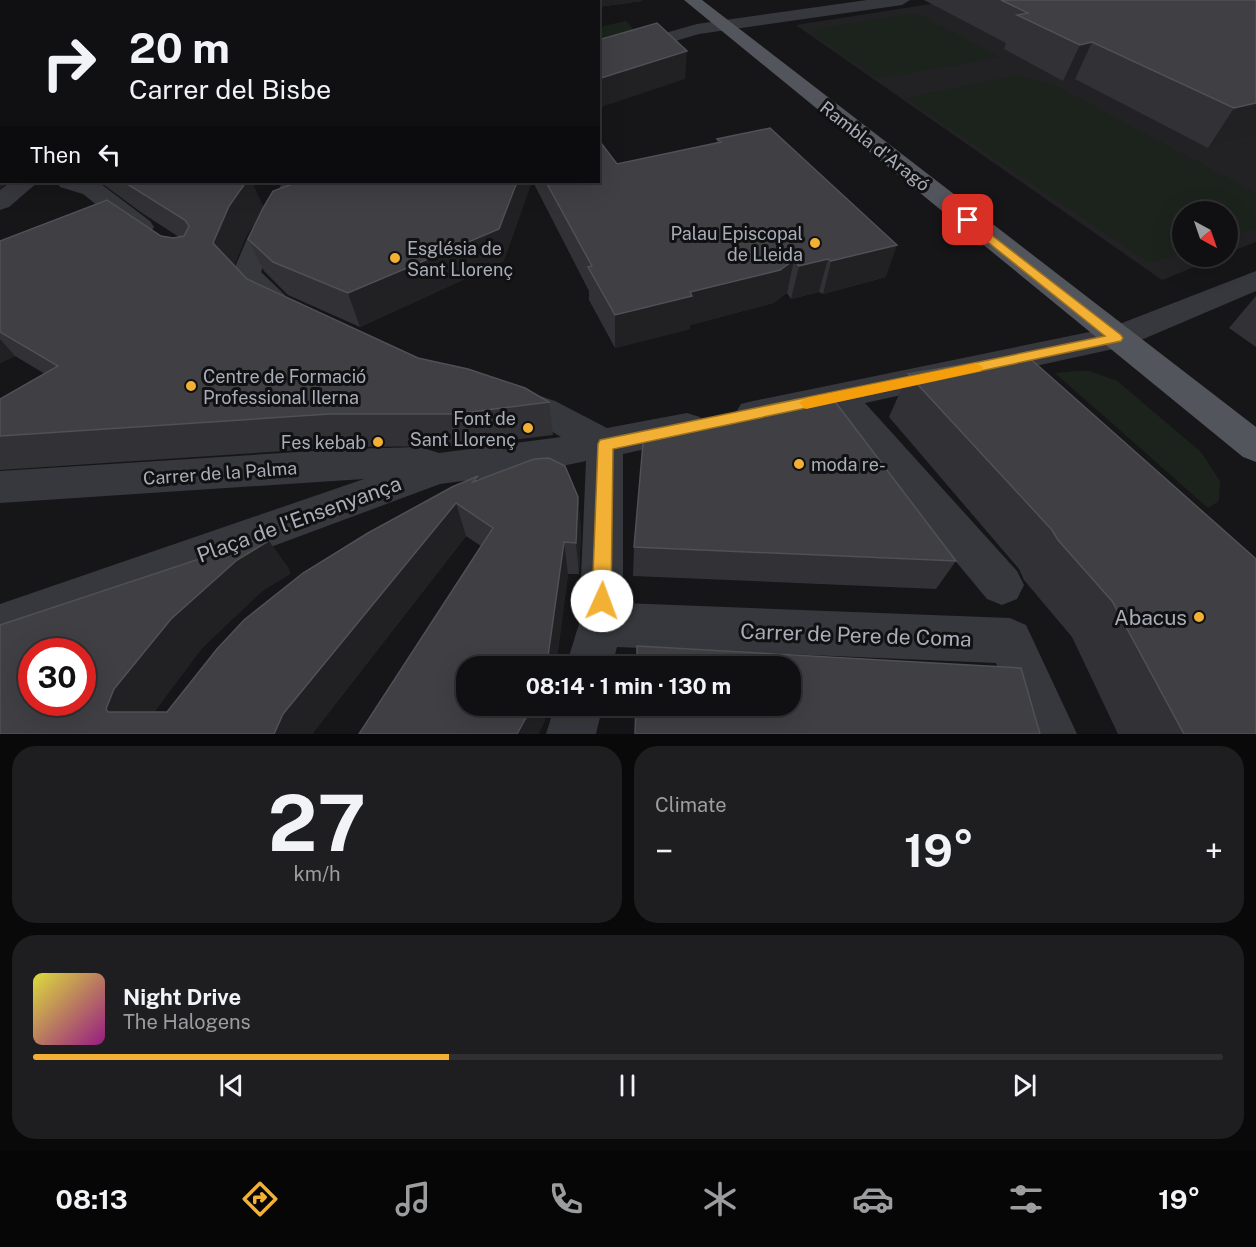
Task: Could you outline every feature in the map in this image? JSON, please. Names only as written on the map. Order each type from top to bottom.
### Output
[{"type":"main road","name":"Rambla d'Aragó","points":[[692,0],[1256,447]]},
{"type":"street","points":[[600,57],[690,30],[902,0]]},
{"type":"street","points":[[0,202],[25,183]]},
{"type":"street","points":[[72,183],[92,189],[159,239]]},
{"type":"street","points":[[295,183],[265,229],[241,250],[246,274],[276,304],[317,321]]},
{"type":"street","points":[[100,232],[130,219]]},
{"type":"street","points":[[476,388],[543,410],[605,444],[1116,338],[1256,280]]},
{"type":"street","points":[[839,397],[1002,585]]},
{"type":"street","points":[[592,656],[601,624],[605,444]]},
{"type":"street","name":"Plaça de l'Ensenyança","points":[[0,626],[543,455],[605,444]]},
{"type":"street","name":"Carrer de la Palma","points":[[0,487],[356,464],[420,462],[445,487]]},
{"type":"street","name":"Carrer de Pere de Coma","points":[[601,624],[1010,641],[1052,734]]},
{"type":"street","points":[[571,734],[576,716]]},
{"type":"shaded area","points":[[956,0],[1256,0],[1256,242],[1238,249],[1238,201],[1172,201],[1172,267],[1194,267],[1162,280],[796,25]]},
{"type":"shaded area","points":[[916,13],[1000,57],[877,79],[807,30]]},
{"type":"shaded area","points":[[626,21],[637,33],[600,39],[600,27]]},
{"type":"shaded area","points":[[1017,75],[1051,83],[1256,193],[1256,228],[1238,234],[1238,201],[1172,201],[1172,256],[1149,263],[905,98]]},
{"type":"shaded area","points":[[1090,371],[1117,381],[1201,452],[1220,481],[1219,501],[1208,508],[1055,373]]},
{"type":"building","points":[[1001,0],[1256,0],[1256,103],[1234,108],[1092,42],[1080,45],[1017,15],[1028,13]]},
{"type":"building","points":[[657,23],[687,51],[600,78],[600,39]]},
{"type":"building","points":[[770,128],[897,245],[831,261],[828,259],[799,266],[794,260],[780,270],[690,292],[692,296],[615,315],[588,267],[592,266],[547,183],[600,183],[600,142],[617,164],[721,142],[717,139]]},
{"type":"building","points":[[126,183],[245,183],[229,206],[213,243],[247,279],[418,358],[468,369],[525,388],[549,402],[454,414],[329,414],[0,436],[0,399],[58,366],[0,332],[0,241],[107,200],[161,236],[173,238],[184,236],[189,226],[185,220]]},
{"type":"building","name":"Església de Sant Llorenç","points":[[295,183],[517,183],[499,229],[348,293],[273,262],[248,239],[273,191]]},
{"type":"building","points":[[1025,354],[1256,559],[1256,734],[1184,734],[1112,601],[1058,540],[1052,530],[908,374]]},
{"type":"building","points":[[833,399],[956,561],[634,547],[644,432]]},
{"type":"building","points":[[549,458],[565,466],[578,497],[576,543],[564,542],[548,656],[456,656],[456,716],[527,716],[517,734],[359,734],[493,528],[456,503],[283,714],[274,734],[0,734],[0,625],[266,537],[267,542],[237,560],[171,619],[114,689],[106,709],[108,712],[167,712],[217,649],[244,620],[303,573],[368,533],[452,487],[478,476],[473,482],[534,459]]},
{"type":"building","points":[[637,646],[1021,668],[1040,734],[635,734],[636,716],[801,716],[801,656],[637,656]]},
{"type":"slow traffic","points":[[806,403],[976,367]]},
{"type":"place","name":"Palau Episcopal de Lleida","points":[[815,243]]},
{"type":"place","name":"Església de Sant Llorenç","points":[[395,258]]},
{"type":"place","name":"Centre de Formació Professional Ilerna","points":[[191,386]]},
{"type":"place","name":"Font de Sant Llorenç","points":[[528,428]]},
{"type":"place","name":"Fes kebab","points":[[378,442]]},
{"type":"place","name":"moda re-","points":[[799,464]]},
{"type":"place","name":"Abacus","points":[[1199,617]]},
{"type":"route","points":[[602,601],[605,444],[1116,338],[968,220]]}]
